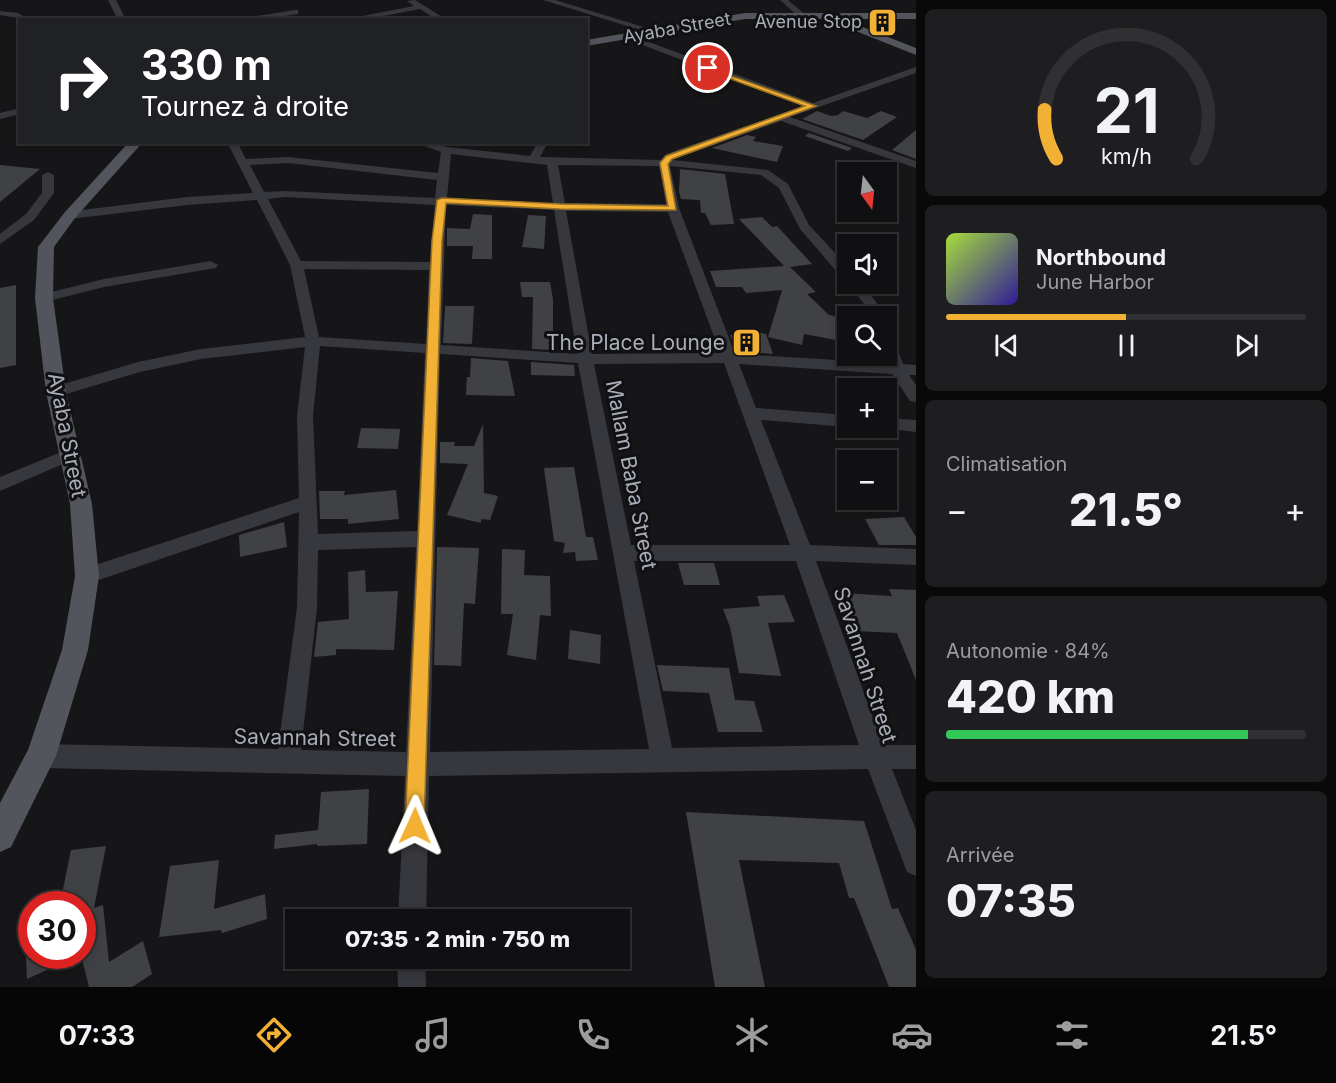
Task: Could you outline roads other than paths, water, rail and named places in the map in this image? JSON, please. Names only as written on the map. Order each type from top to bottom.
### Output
[{"type":"main road","name":"Ayaba Street","points":[[588,42],[630,37],[745,16],[916,16]]},
{"type":"main road","points":[[826,16],[916,51]]},
{"type":"main road","points":[[840,16],[916,46]]},
{"type":"main road","name":"Ayaba Street","points":[[0,836],[41,756],[75,650],[87,576],[81,504],[56,392],[44,298],[46,247],[70,215],[135,144]]},
{"type":"street","points":[[112,0],[121,18]]},
{"type":"street","points":[[410,0],[440,18]]},
{"type":"street","points":[[548,0],[656,32]]},
{"type":"street","points":[[784,0],[803,16]]},
{"type":"street","points":[[295,2],[288,5],[301,18]]},
{"type":"street","points":[[358,18],[421,7]]},
{"type":"street","points":[[251,18],[295,12]]},
{"type":"street","points":[[0,13],[22,18]]},
{"type":"street","points":[[630,37],[812,106]]},
{"type":"street","points":[[664,163],[684,151],[916,70]]},
{"type":"street","points":[[0,116],[18,112]]},
{"type":"street","points":[[780,117],[916,165]]},
{"type":"street","points":[[233,144],[262,194],[297,265],[313,341],[304,416],[309,542],[307,608],[288,762]]},
{"type":"street","points":[[425,144],[446,150],[552,162],[664,163],[726,166],[764,171],[784,186],[804,226],[837,264]]},
{"type":"street","points":[[534,159],[542,144]]},
{"type":"street","points":[[412,909],[438,213],[442,200],[446,150]]},
{"type":"street","points":[[243,162],[288,160],[444,177]]},
{"type":"street","name":"Mallam Baba Street","points":[[552,162],[585,360],[663,761]]},
{"type":"street","name":"Savannah Street","points":[[41,756],[416,764],[875,757],[802,553],[673,208],[664,163]]},
{"type":"street","points":[[0,240],[30,217],[48,193],[48,175]]},
{"type":"street","points":[[70,215],[262,194],[442,200],[560,207],[673,208]]},
{"type":"street","points":[[44,298],[104,283],[211,265]]},
{"type":"street","points":[[297,265],[436,266]]},
{"type":"street","points":[[864,294],[873,306]]},
{"type":"street","points":[[56,392],[138,367],[201,354],[313,341],[585,360],[728,358],[916,370]]},
{"type":"street","points":[[896,366],[916,397]]},
{"type":"street","points":[[750,413],[837,420]]},
{"type":"street","points":[[897,425],[916,426]]},
{"type":"street","points":[[0,484],[71,454]]},
{"type":"street","points":[[87,576],[308,502]]},
{"type":"street","points":[[309,542],[426,539]]},
{"type":"street","points":[[623,553],[802,553],[916,557]]},
{"type":"street","points":[[916,757],[875,757],[916,862]]},
{"type":"street","points":[[411,969],[412,987]]},
{"type":"place","name":"Avenue Stop","points":[[883,22]]},
{"type":"place","name":"The Place Lounge","points":[[746,343]]}]
